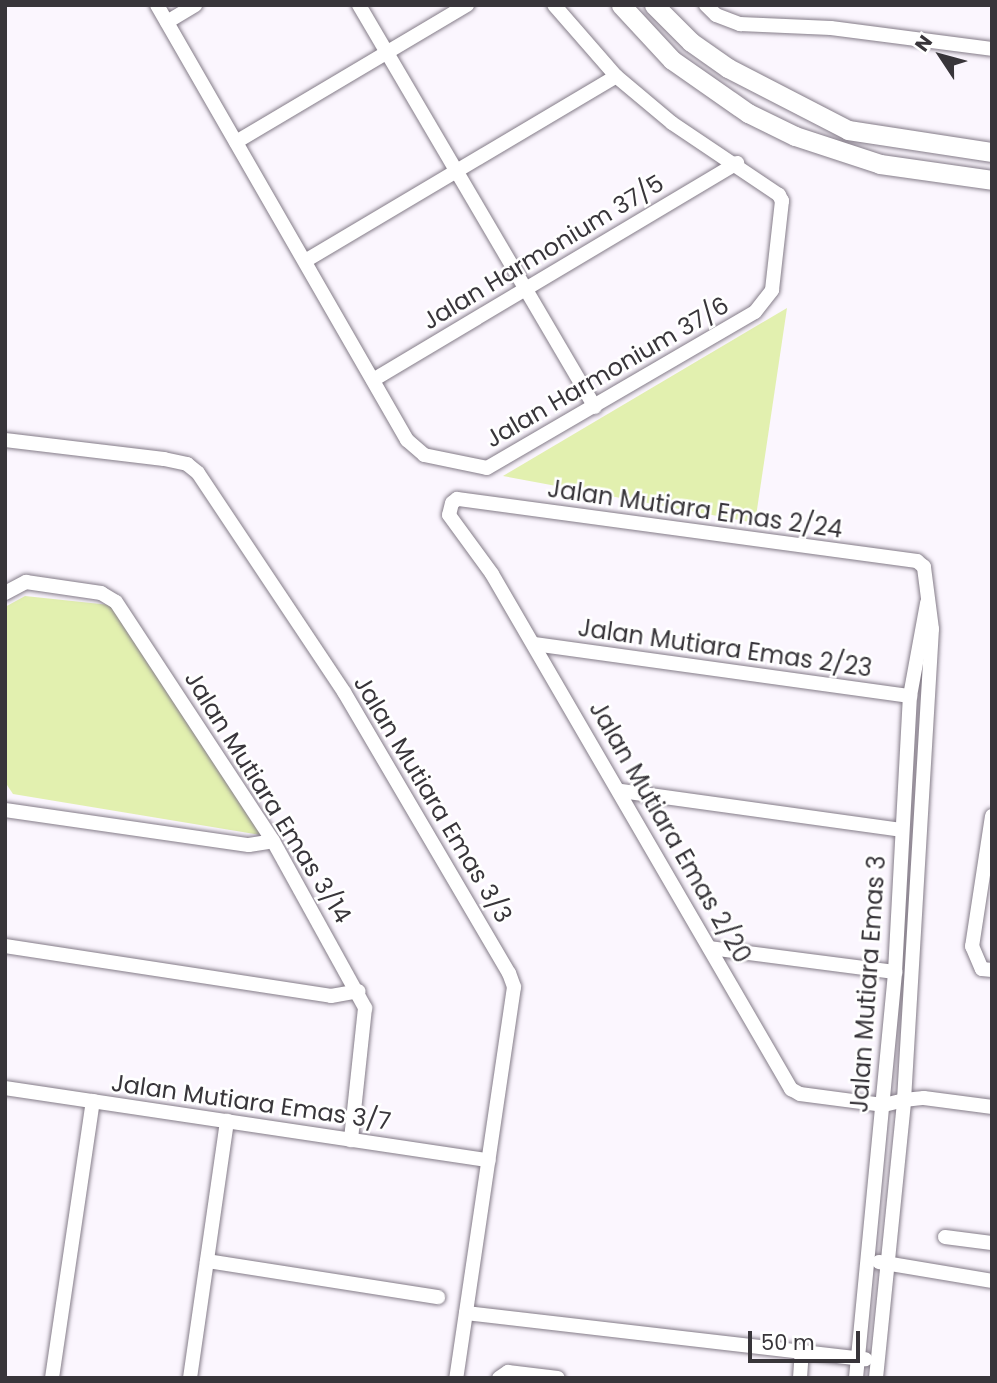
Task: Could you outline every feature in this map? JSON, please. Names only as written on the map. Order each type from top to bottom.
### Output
[{"type":"street","points":[[157,5],[373,380]]},
{"type":"street","points":[[167,22],[195,5]]},
{"type":"street","points":[[359,5],[595,407]]},
{"type":"street","points":[[236,142],[467,5]]},
{"type":"street","points":[[554,5],[616,76],[672,123],[737,163]]},
{"type":"street","points":[[621,5],[672,60],[748,113],[795,136],[880,164],[988,179],[990,152],[886,139],[837,125],[728,68],[691,42],[654,5]]},
{"type":"street","points":[[706,5],[716,15],[740,24],[818,26],[992,49]]},
{"type":"street","points":[[305,261],[616,76]]},
{"type":"street","name":"Jalan Harmonium 37/5","points":[[373,380],[737,163]]},
{"type":"street","name":"Jalan Harmonium 37/6","points":[[373,380],[415,449],[424,454],[494,467],[755,312],[772,290],[782,201],[774,189],[737,163]]},
{"type":"street","name":"Jalan Mutiara Emas 3/3","points":[[5,440],[164,459],[187,464],[198,473],[344,692],[513,981],[456,1378]]},
{"type":"street","name":"Jalan Mutiara Emas 2/24","points":[[452,503],[457,499],[917,561],[927,573]]},
{"type":"street","name":"Jalan Mutiara Emas 2/20","points":[[452,503],[449,515],[492,574],[534,644],[791,1089],[800,1094],[884,1105],[904,1100],[992,1107]]},
{"type":"street","name":"Jalan Mutiara Emas 3","points":[[876,1378],[885,1264],[904,1100],[933,629],[927,573]]},
{"type":"street","name":"Jalan Mutiara Emas 3/14","points":[[5,593],[26,582],[101,593],[116,602],[273,841],[359,991],[366,1024],[351,1140]]},
{"type":"street","name":"Jalan Mutiara Emas 3","points":[[856,1378],[895,972],[910,696],[929,593]]},
{"type":"street","name":"Jalan Mutiara Emas 2/23","points":[[534,644],[910,696]]},
{"type":"street","points":[[621,791],[901,830]]},
{"type":"street","points":[[5,810],[249,845],[273,841]]},
{"type":"street","points":[[992,816],[972,946],[975,959],[982,969],[992,970]]},
{"type":"street","points":[[5,946],[331,996],[359,991]]},
{"type":"street","points":[[710,947],[895,972]]},
{"type":"street","name":"Jalan Mutiara Emas 3/7","points":[[5,1088],[489,1160]]},
{"type":"street","points":[[52,1378],[93,1101]]},
{"type":"street","points":[[190,1378],[228,1121]]},
{"type":"street","points":[[945,1237],[992,1243]]},
{"type":"street","points":[[208,1261],[438,1297]]},
{"type":"street","points":[[867,1261],[992,1281]]},
{"type":"street","points":[[466,1313],[877,1360]]},
{"type":"street","points":[[800,1378],[802,1352]]},
{"type":"street","points":[[499,1378],[509,1372],[558,1378]]},
{"type":"green space","points":[[787,308],[755,523],[503,476],[530,460]]},
{"type":"green space","points":[[25,596],[110,605],[261,835],[13,794],[5,782],[5,607]]}]
